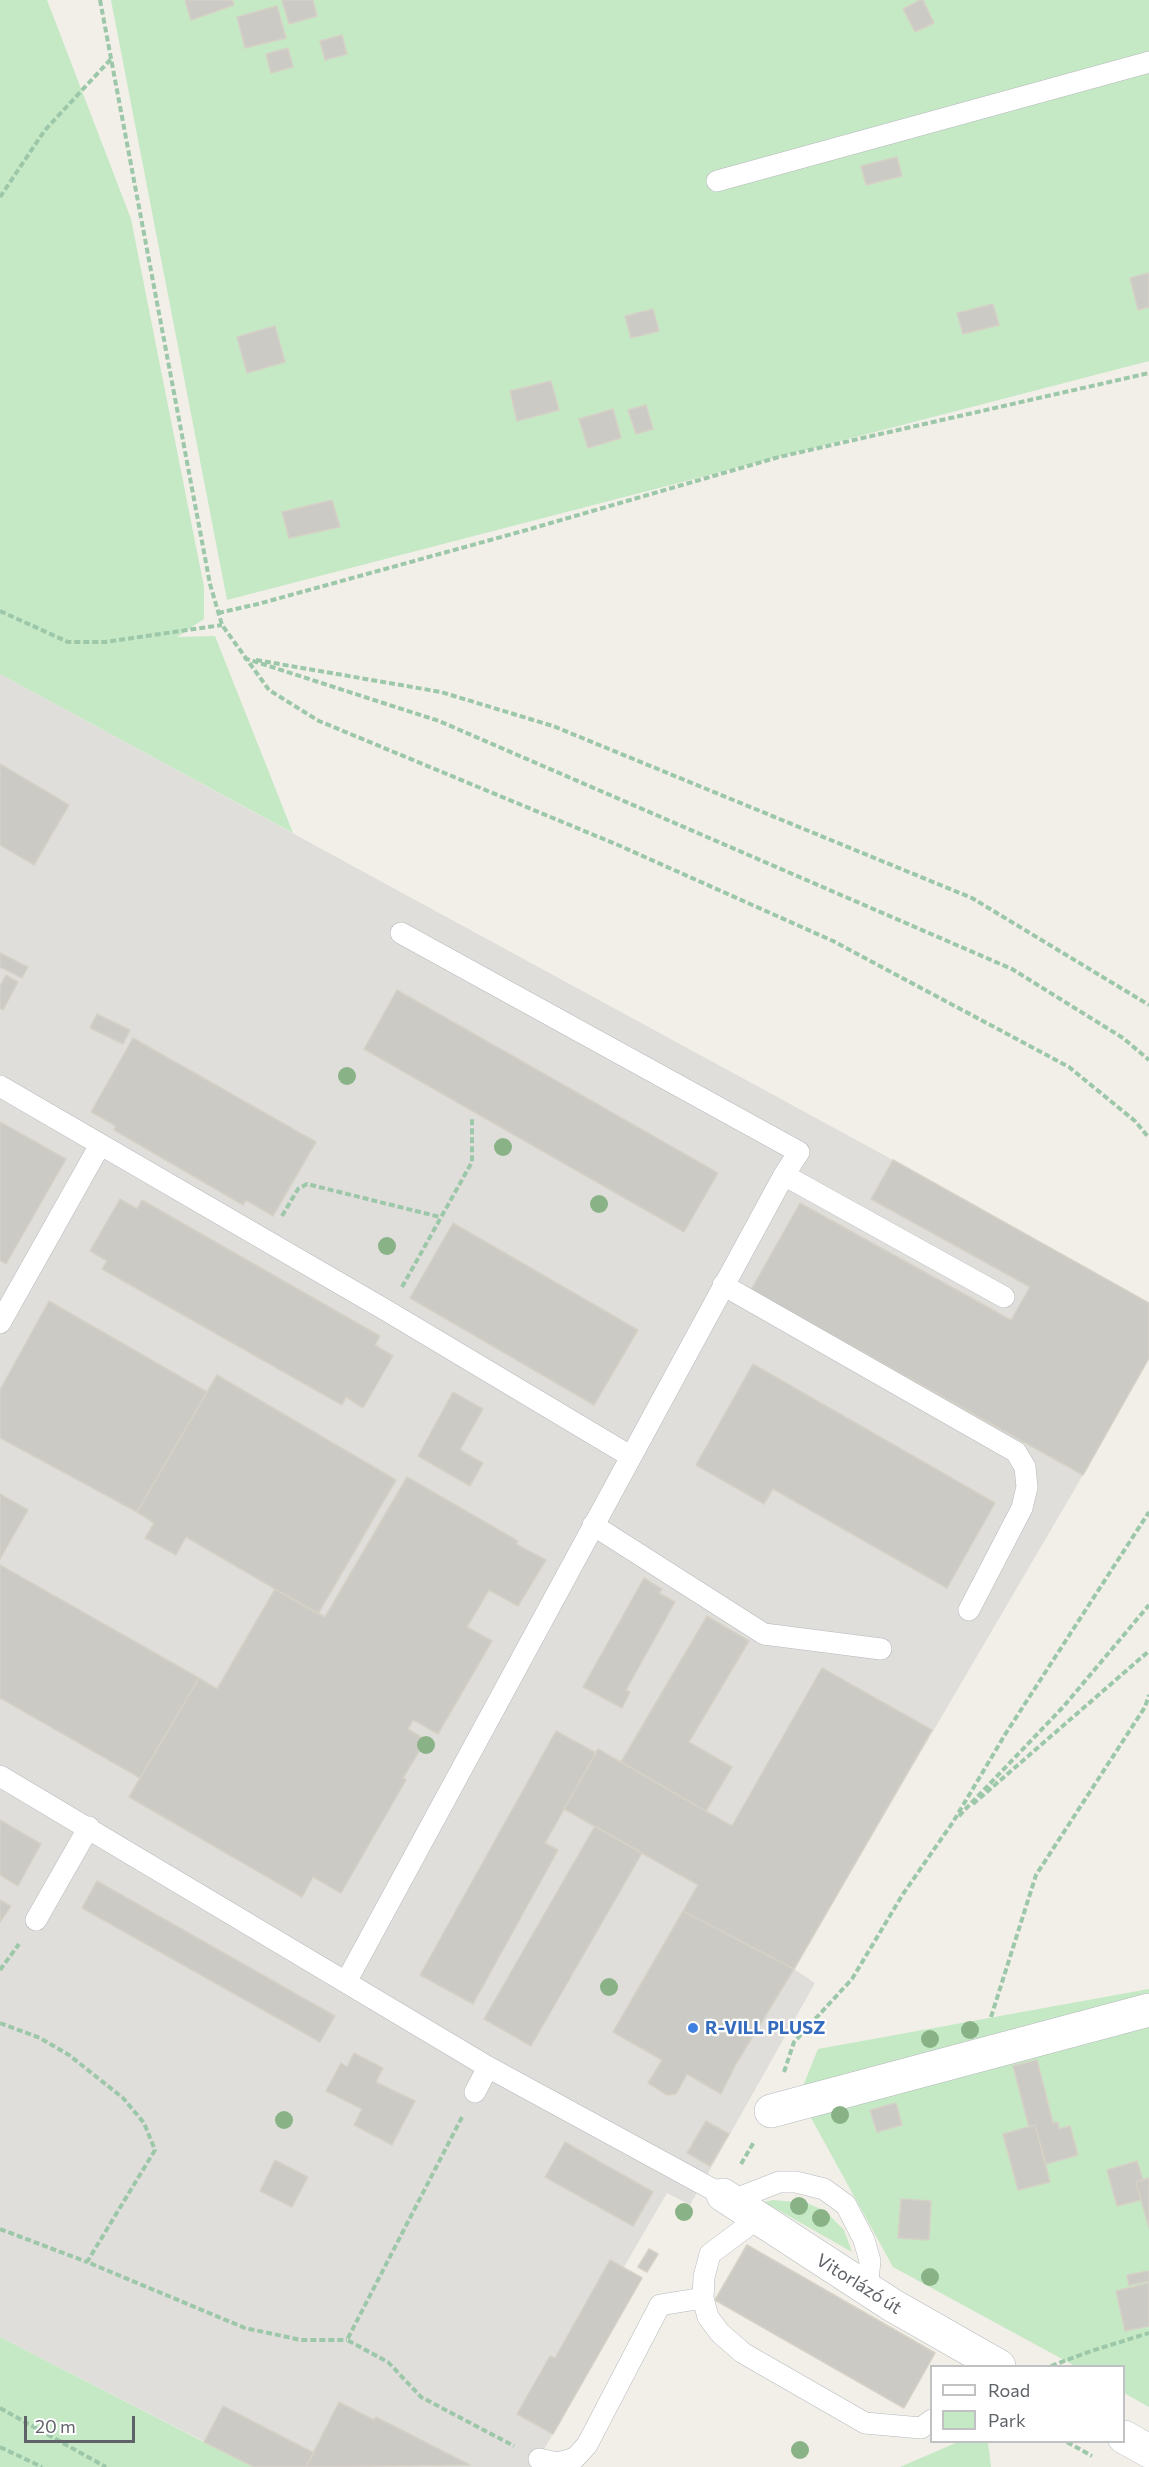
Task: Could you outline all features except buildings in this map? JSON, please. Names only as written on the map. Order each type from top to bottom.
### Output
[{"type":"street","points":[[771,2111],[1149,2010]]},
{"type":"street","name":"Vitorlázó út","points":[[738,2205],[867,2289],[996,2365]]},
{"type":"street","points":[[1125,2438],[1149,2451]]},
{"type":"lane","points":[[717,181],[1149,62]]},
{"type":"lane","points":[[346,1982],[723,1285],[799,1152],[401,933]]},
{"type":"lane","points":[[0,1086],[266,1243],[389,1312],[630,1456]]},
{"type":"lane","points":[[0,1323],[100,1145]]},
{"type":"lane","points":[[784,1175],[1004,1298]]},
{"type":"lane","points":[[723,1285],[1016,1452],[1025,1467],[1027,1487],[1022,1508],[969,1610]]},
{"type":"lane","points":[[593,1525],[764,1634],[881,1649]]},
{"type":"lane","points":[[0,1776],[488,2067],[738,2205]]},
{"type":"lane","points":[[36,1920],[89,1827]]},
{"type":"lane","points":[[475,2092],[488,2067]]},
{"type":"lane","points":[[867,2289],[870,2261],[864,2240],[846,2205],[824,2189],[795,2182],[779,2182],[738,2205],[710,2254],[704,2277],[703,2298],[708,2317],[720,2333],[743,2353],[865,2423],[921,2428],[930,2421]]},
{"type":"lane","points":[[539,2459],[558,2463],[575,2458],[587,2445],[660,2305],[703,2298]]},
{"type":"path","points":[[100,0],[218,613],[222,625],[269,690],[319,721],[618,845],[833,941],[1069,1067],[1135,1121],[1149,1138]]},
{"type":"path","points":[[0,197],[45,130],[111,59]]},
{"type":"path","points":[[218,613],[523,531],[779,456],[1149,373]]},
{"type":"path","points":[[0,611],[68,642],[105,642],[222,625]]},
{"type":"path","points":[[244,658],[441,692],[553,726],[972,898],[1149,1005]]},
{"type":"path","points":[[244,658],[439,721],[1012,969],[1123,1038],[1149,1060]]},
{"type":"path","points":[[389,1312],[471,1162],[472,1118]]},
{"type":"path","points":[[266,1243],[298,1189],[307,1184],[440,1216]]},
{"type":"path","points":[[738,2205],[794,2042],[852,1979],[903,1894],[953,1822],[1006,1733],[1149,1512]]},
{"type":"path","points":[[953,1822],[1064,1706],[1149,1605]]},
{"type":"path","points":[[953,1822],[1149,1651]]},
{"type":"path","points":[[988,2053],[988,2025],[1036,1875],[1145,1707],[1149,1695]]},
{"type":"path","points":[[0,2023],[40,2038],[69,2055],[123,2098],[144,2123],[155,2151],[87,2262]]},
{"type":"path","points":[[346,2340],[475,2092]]},
{"type":"path","points":[[0,2229],[87,2262],[245,2328],[301,2340],[346,2340],[388,2362],[421,2397],[539,2459]]},
{"type":"path","points":[[1056,2365],[1091,2351],[1149,2333]]},
{"type":"path","points":[[0,2408],[106,2467]]},
{"type":"path","points":[[1069,2443],[1094,2457]]},
{"type":"path","points":[[0,2447],[42,2467]]},
{"type":"shaded area","points":[[0,674],[893,1160],[1149,1303],[1149,1358],[794,1969],[815,1983],[690,2205],[667,2193],[624,2267],[642,2278],[534,2467],[254,2467],[0,2337]]},
{"type":"green space","points":[[0,0],[47,0],[131,219],[204,587],[204,619],[177,637],[215,636],[293,833],[0,674]]},
{"type":"green space","points":[[111,0],[1149,0],[1149,361],[227,600]]},
{"type":"green space","points":[[1149,1989],[1149,2407],[1125,2394],[1125,2365],[1073,2365],[893,2267],[799,2096],[818,2049]]},
{"type":"green space","points":[[773,2200],[807,2203],[825,2211],[844,2230],[852,2252],[764,2202]]},
{"type":"green space","points":[[0,2337],[204,2442],[254,2467],[0,2467]]},
{"type":"green space","points":[[956,2443],[988,2443],[991,2467],[900,2467]]},
{"type":"place","name":"R-VILL PLUSZ","points":[[693,2028]]}]
